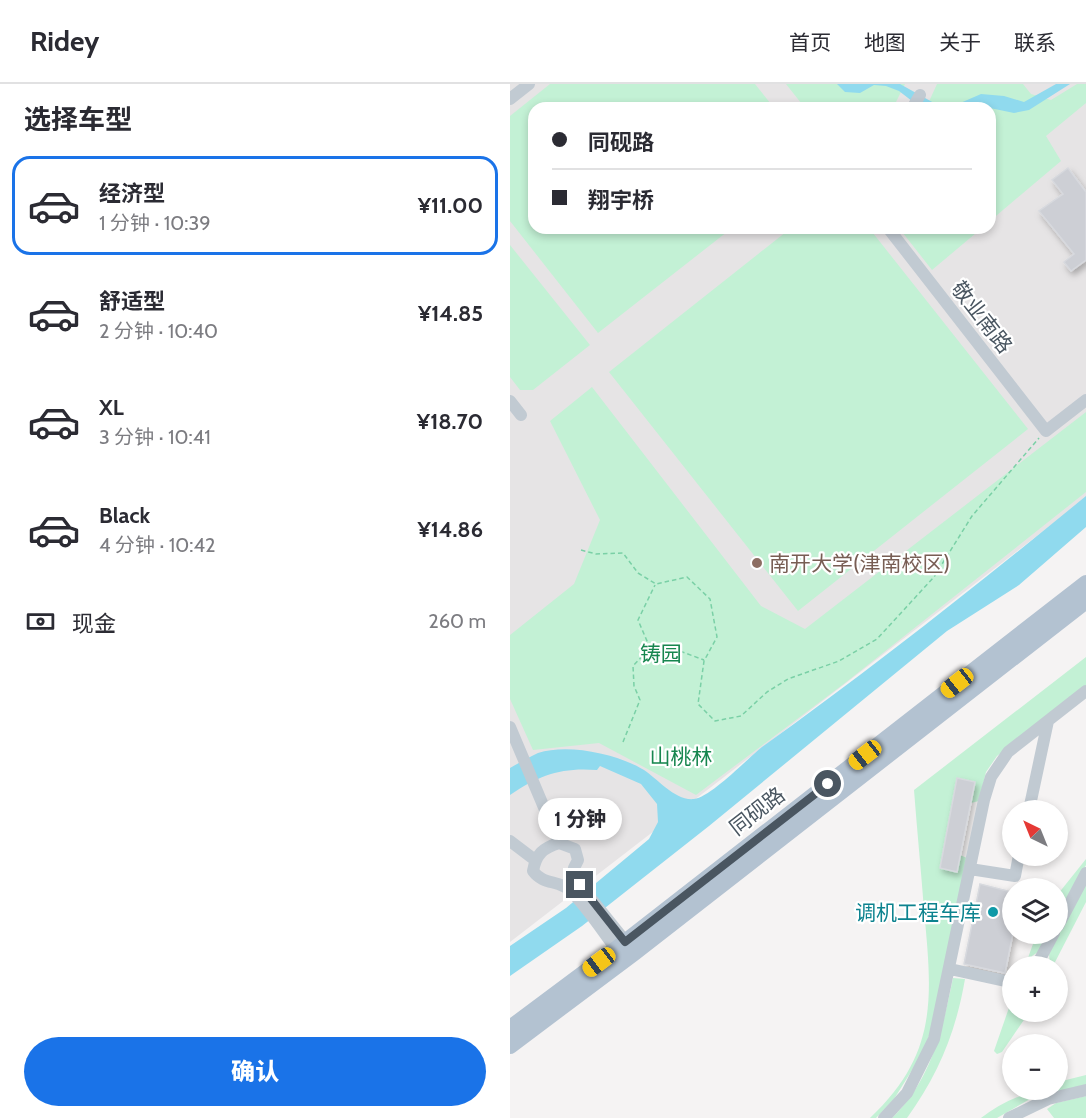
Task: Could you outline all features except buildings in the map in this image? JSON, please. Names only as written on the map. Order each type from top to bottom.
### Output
[{"type":"main road","name":"同砚路","points":[[510,1046],[625,951],[1086,583]]},
{"type":"main road","name":"同砚路","points":[[510,1028],[625,951],[1086,601]]},
{"type":"street","points":[[510,99],[529,84]]},
{"type":"street","name":"敬业南路","points":[[893,234],[1046,431]]},
{"type":"street","points":[[1046,431],[1086,400]]},
{"type":"street","points":[[510,402],[521,415]]},
{"type":"street","points":[[884,1118],[907,1093],[927,1055],[940,1019],[984,800],[991,777],[1008,752],[1086,691]]},
{"type":"street","points":[[1031,800],[1048,721]]},
{"type":"street","points":[[510,727],[559,843]]},
{"type":"street","points":[[510,841],[535,860]]},
{"type":"street","points":[[575,888],[574,868],[578,854],[568,845],[559,843],[544,848],[535,860],[533,871],[538,878],[575,888],[625,951]]},
{"type":"street","points":[[970,869],[1015,876],[1017,866]]},
{"type":"street","points":[[557,882],[574,868]]},
{"type":"street","points":[[1068,907],[1086,873]]},
{"type":"street","points":[[950,969],[1002,980]]},
{"type":"street","points":[[1009,1118],[1048,1099],[1086,1090]]},
{"type":"path","points":[[580,550],[596,554],[623,553],[638,573],[656,584],[687,577],[710,599],[717,637],[704,661],[698,704],[715,721],[741,716],[767,692],[788,679],[839,661],[877,639],[934,577],[972,516],[1046,431]]},
{"type":"path","points":[[650,648],[638,620],[656,584]]},
{"type":"path","points":[[624,742],[640,700],[634,686],[633,666],[650,648],[669,646],[704,661]]},
{"type":"shaded area","name":"南开大学(津南校区)","points":[[510,84],[1086,84],[1086,498],[510,942]]},
{"type":"green space","points":[[550,84],[755,84],[769,102],[528,102],[528,234],[724,234],[598,333],[510,221],[510,116]]},
{"type":"green space","points":[[786,84],[905,84],[896,102],[800,102]]},
{"type":"green space","points":[[937,84],[1023,84],[1031,94],[1051,100],[1077,84],[1086,84],[1086,103],[1046,136],[1061,161],[996,216],[996,102],[929,102]]},
{"type":"green space","points":[[783,234],[874,234],[1028,429],[798,611],[609,372]]},
{"type":"green space","points":[[904,234],[975,234],[932,270]]},
{"type":"green space","points":[[510,245],[590,345],[533,390],[520,390],[510,377]]},
{"type":"green space","name":"铸园","points":[[592,387],[761,606],[805,629],[1086,412],[1086,492],[845,683],[696,795],[599,743],[533,750],[510,699],[510,635],[574,584],[600,520],[550,421]]},
{"type":"green space","points":[[1086,657],[1086,685],[997,756],[986,772],[979,801],[971,803],[975,782],[957,778],[940,868],[956,872],[960,855],[967,858],[935,1017],[924,1051],[894,1099],[876,1118],[870,1118],[892,1094],[909,1070],[920,1046],[926,1022],[929,970],[914,790]]},
{"type":"green space","points":[[1086,859],[1086,865],[1068,900],[1068,882]]},
{"type":"green space","points":[[1086,882],[1086,902],[1068,937],[1068,917]]},
{"type":"green space","points":[[1033,944],[1043,944],[1038,952],[1029,956]]},
{"type":"green space","points":[[1054,944],[1064,944],[1058,956],[1049,956]]},
{"type":"green space","points":[[953,978],[965,979],[951,1035],[937,1069],[907,1118],[892,1118],[906,1103],[926,1070],[939,1035]]},
{"type":"green space","points":[[1004,1022],[1022,1022],[1014,1034],[1002,1034],[1002,1052],[997,1054],[994,1051]]},
{"type":"green space","points":[[1086,1075],[1086,1086],[1068,1090],[1068,1080]]},
{"type":"green space","points":[[1086,1096],[1086,1118],[1054,1118],[1047,1109],[1056,1103]]},
{"type":"green space","points":[[1011,1100],[1028,1100],[997,1118],[981,1118]]},
{"type":"water","points":[[837,84],[900,84],[932,102],[913,102],[899,91],[886,86],[874,85],[860,93],[845,92]]},
{"type":"water","points":[[1056,84],[1070,84],[1029,110],[1014,113],[996,109],[996,102],[963,102],[981,94],[1004,96],[1024,102]]},
{"type":"water","points":[[1086,496],[1086,527],[1019,585],[947,631],[709,826],[582,926],[510,976],[510,946],[566,908],[649,839],[658,822],[657,804],[641,784],[600,766],[597,770],[584,769],[551,774],[531,782],[510,795],[510,768],[538,753],[550,750],[592,752],[633,764],[680,797],[694,799],[701,797],[719,785],[762,747],[845,687],[926,624]]},
{"type":"place","name":"南开大学(津南校区)","points":[[757,563]]},
{"type":"place","name":"调机工程车库","points":[[993,912]]},
{"type":"route","points":[[580,885],[625,942],[828,784]]},
{"type":"park label","name":"山桃林","points":[[681,756]]}]
